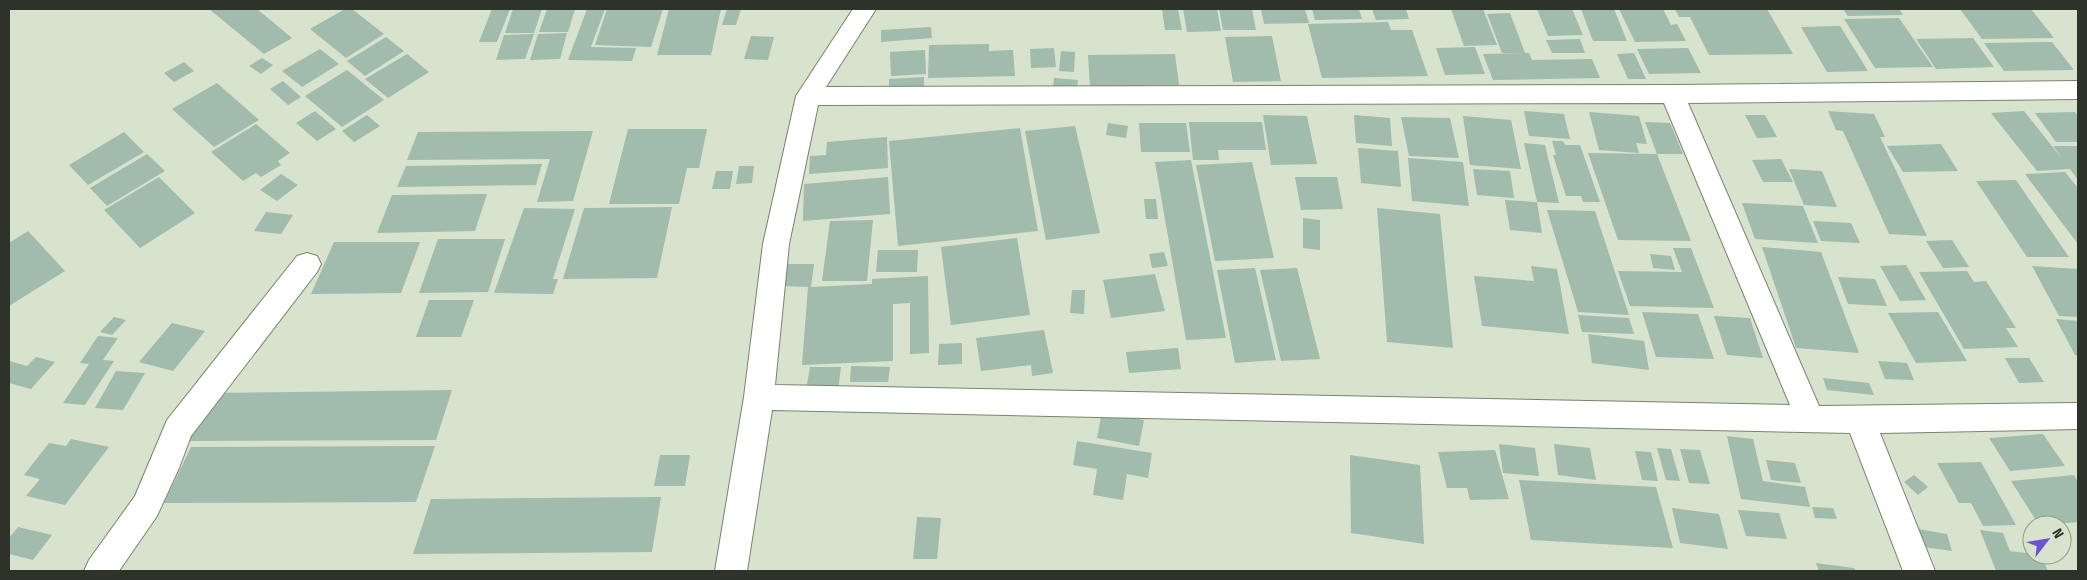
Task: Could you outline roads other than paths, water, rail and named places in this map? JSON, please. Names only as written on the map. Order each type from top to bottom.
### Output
[{"type":"street","points":[[731,571],[758,397],[776,244],[808,96],[864,9]]},
{"type":"street","points":[[808,96],[1672,94],[2078,90]]},
{"type":"street","points":[[1672,94],[1810,419]]},
{"type":"street","points":[[100,571],[146,506],[164,468],[178,429],[307,264]]},
{"type":"street","points":[[758,397],[1860,420],[2078,416]]},
{"type":"street","points":[[1860,420],[1919,571]]}]
